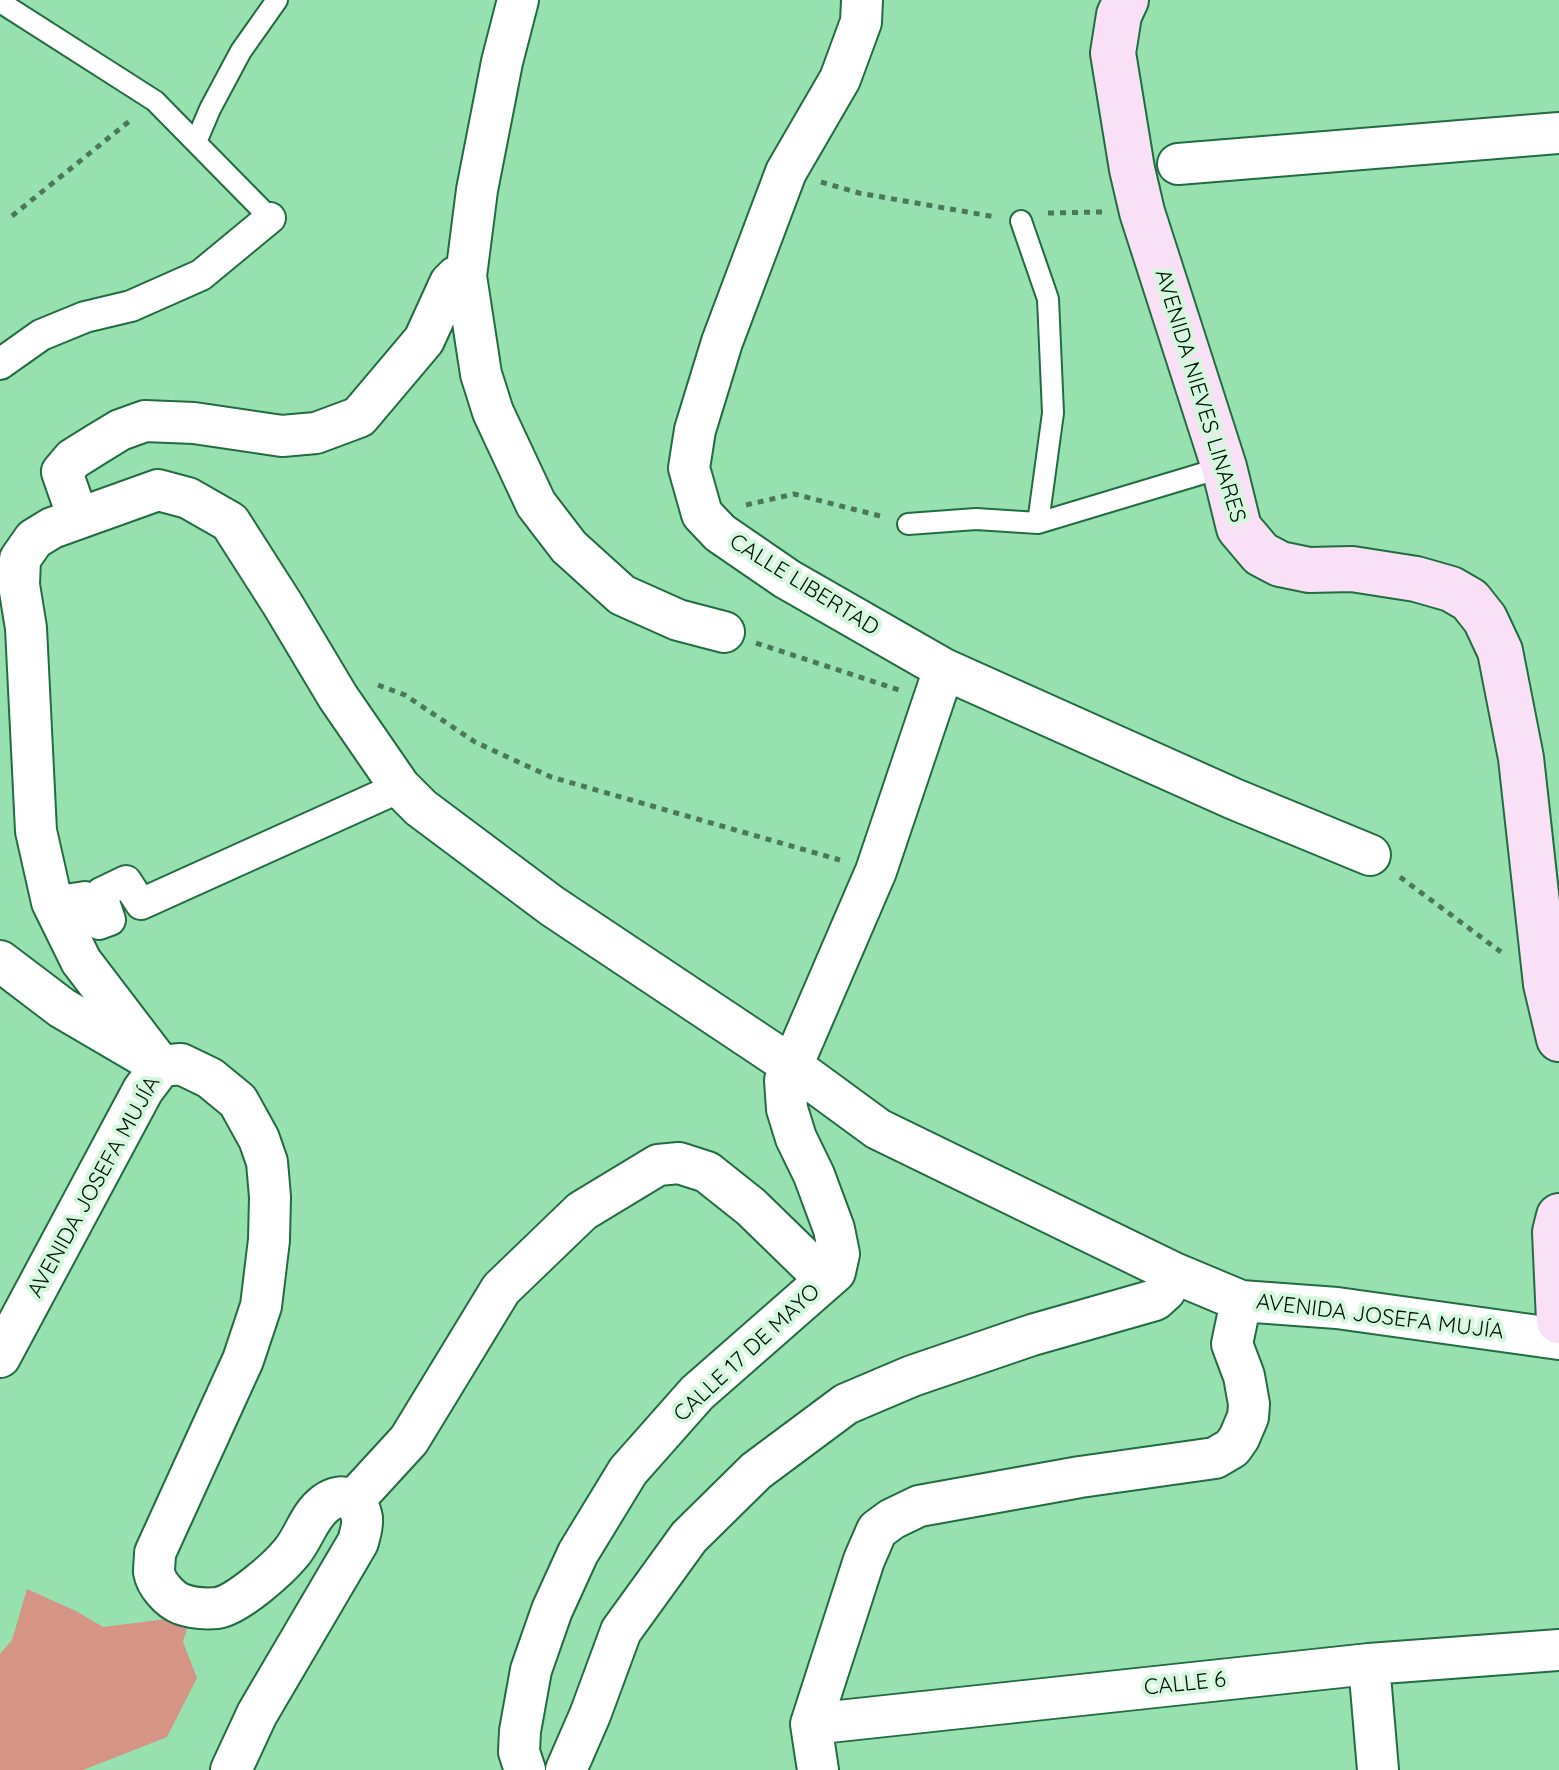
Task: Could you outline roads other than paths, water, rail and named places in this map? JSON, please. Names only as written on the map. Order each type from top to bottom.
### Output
[{"type":"main road","name":"AVENIDA NIEVES LINARES","points":[[1126,0],[1119,15],[1113,53],[1132,169],[1142,212],[1224,467],[1239,528],[1261,554],[1280,564],[1309,570],[1352,569],[1416,579],[1451,589],[1470,600],[1485,619],[1500,651],[1521,758],[1546,984],[1559,1039]]},
{"type":"main road","points":[[1559,1216],[1555,1232],[1559,1321]]},
{"type":"street","points":[[518,0],[502,62],[477,190],[466,276],[481,374],[493,412],[536,504],[569,547],[622,595],[678,620],[724,632]]},
{"type":"street","name":"CALLE LIBERTAD","points":[[862,0],[861,22],[840,79],[786,172],[722,342],[695,430],[689,468],[702,514],[720,533],[939,685],[1370,855]]},
{"type":"street","points":[[1178,164],[1559,133]]},
{"type":"street","points":[[0,364],[41,335],[85,317],[131,306],[201,275],[270,218]]},
{"type":"street","points":[[78,518],[62,472],[73,459],[120,430],[145,421],[194,423],[282,436],[316,433],[359,417],[424,340],[450,283],[456,277],[466,276]]},
{"type":"street","name":"AVENIDA JOSEFA MUJÍA","points":[[10,563],[34,539],[78,518],[158,490],[188,498],[230,522],[338,697],[400,787],[421,808],[552,906],[792,1066],[878,1129],[1174,1273],[1241,1301],[1337,1308],[1559,1339]]},
{"type":"street","points":[[10,563],[19,585],[26,628],[36,831],[52,902],[81,961],[161,1066]]},
{"type":"street","points":[[231,1770],[257,1714],[358,1542],[363,1522],[360,1509],[353,1501],[409,1440],[501,1289],[582,1211],[658,1165],[679,1163],[707,1172],[751,1207],[826,1280],[835,1272],[839,1254],[834,1229],[796,1138],[787,1109],[785,1080],[876,871],[939,685]]},
{"type":"street","points":[[52,902],[85,897],[99,924],[110,920],[101,893],[126,881],[141,904],[400,787]]},
{"type":"street","points":[[0,961],[62,1008],[161,1066]]},
{"type":"street","name":"AVENIDA JOSEFA MUJÍA","points":[[0,1357],[143,1090],[161,1066],[181,1064],[210,1078],[238,1101],[259,1139],[267,1162],[269,1240],[261,1306],[243,1360],[155,1553],[154,1575],[175,1602],[191,1608],[220,1608],[253,1589],[292,1553],[325,1503],[345,1496],[353,1501]]},
{"type":"street","points":[[566,1770],[621,1631],[689,1537],[756,1471],[846,1404],[912,1376],[1017,1340],[1155,1300],[1165,1291],[1174,1273]]},
{"type":"street","name":"CALLE 17 DE MAYO","points":[[525,1770],[519,1752],[520,1731],[531,1670],[552,1610],[578,1553],[628,1471],[697,1393],[826,1280]]},
{"type":"street","points":[[818,1770],[811,1724],[864,1560],[877,1530],[919,1506],[1080,1477],[1215,1458],[1232,1448],[1248,1417],[1249,1404],[1244,1376],[1232,1344],[1241,1301]]},
{"type":"street","name":"CALLE 6","points":[[811,1724],[1369,1664],[1559,1650]]},
{"type":"street","points":[[1369,1664],[1378,1770]]},
{"type":"lane","points":[[196,142],[241,51],[277,0]]},
{"type":"lane","points":[[0,2],[155,101],[270,218]]},
{"type":"lane","points":[[1021,221],[1048,299],[1053,413],[1038,523]]},
{"type":"lane","points":[[908,524],[976,519],[1038,523],[1224,467]]}]
